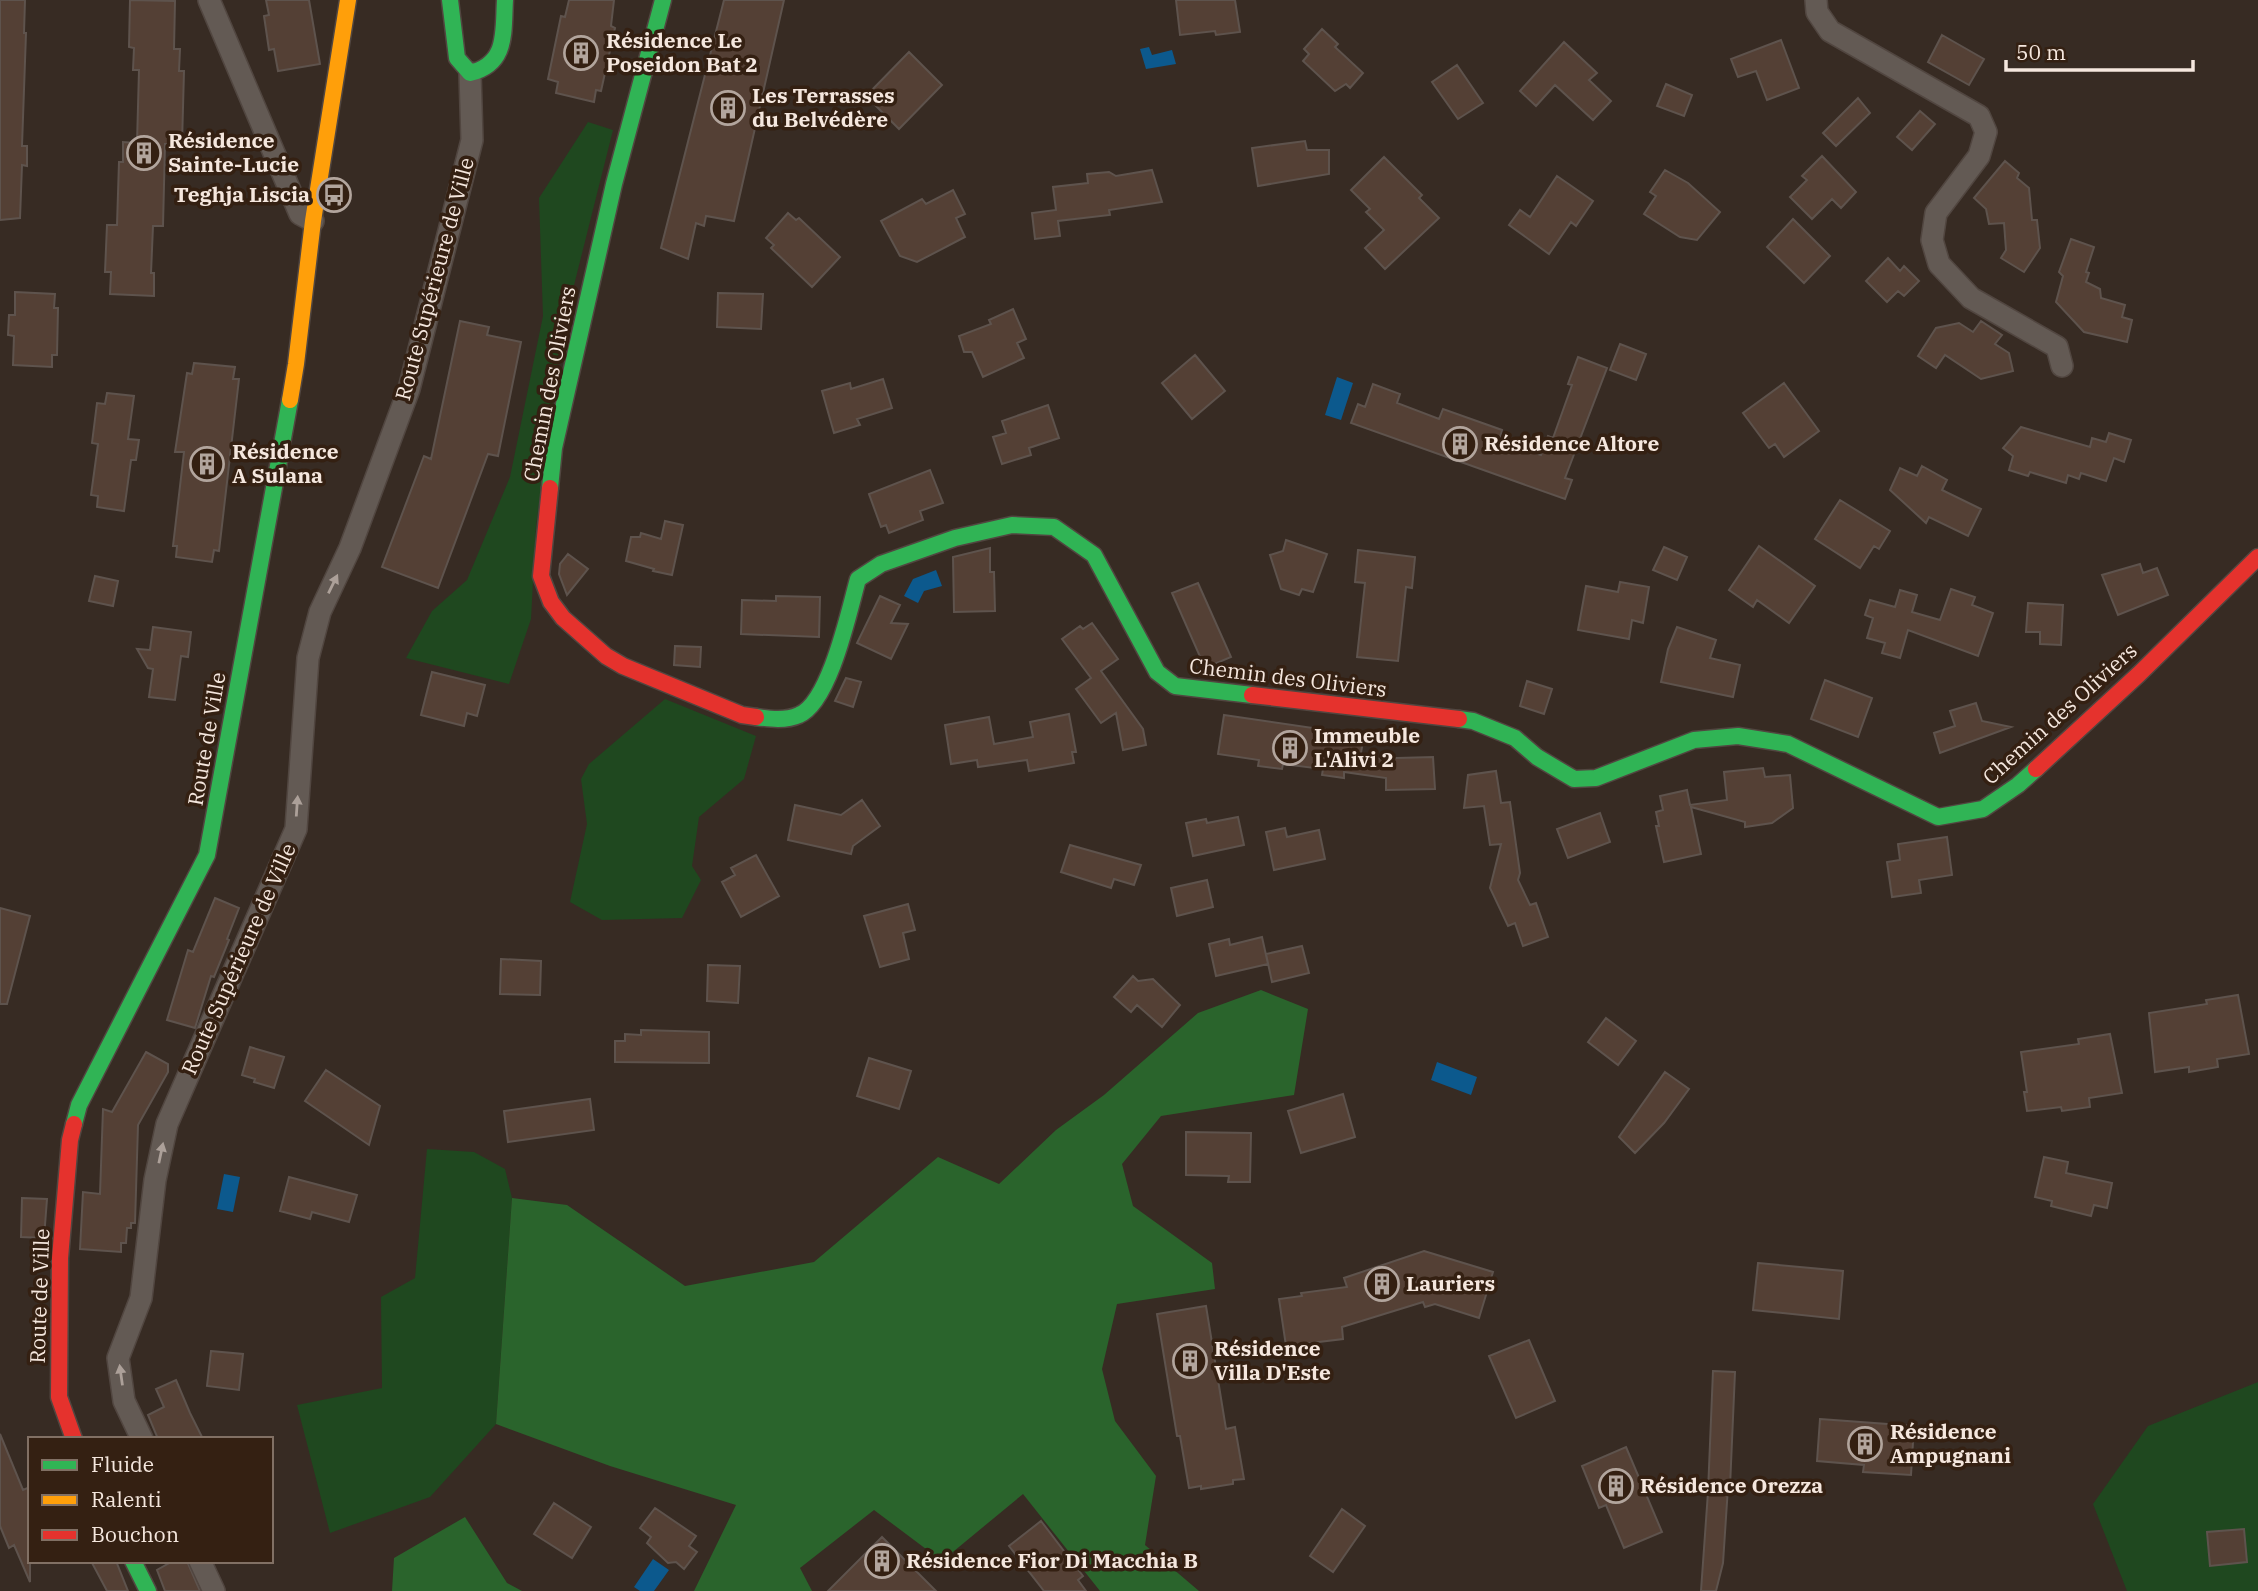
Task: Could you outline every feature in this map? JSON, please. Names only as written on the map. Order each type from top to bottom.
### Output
[{"type":"street","points":[[209,0],[300,214],[313,221]]},
{"type":"street","name":"Route de Ville","points":[[73,1437],[59,1397],[60,1258],[70,1140],[79,1105],[207,855],[296,364],[313,221],[348,0]]},
{"type":"street","points":[[450,0],[457,58],[470,72],[482,71],[493,63],[502,47],[505,0]]},
{"type":"street","name":"Chemin des Oliviers","points":[[663,0],[614,184],[554,449],[541,576],[551,602],[563,618],[606,656],[623,666],[742,715],[775,720],[800,715],[817,699],[832,667],[858,579],[881,564],[955,538],[1012,525],[1054,527],[1094,555],[1157,672],[1174,686],[1473,721],[1515,738],[1537,757],[1574,779],[1596,778],[1694,740],[1738,736],[1788,744],[1938,817],[1983,809],[2018,785],[2139,674],[2258,557]]},
{"type":"street","points":[[1816,0],[1816,12],[1830,31],[1979,116],[1986,132],[1979,156],[1936,213],[1932,240],[1939,264],[1971,298],[2057,347],[2062,366]]},
{"type":"street","name":"Route Supérieure de Ville","points":[[141,1437],[124,1401],[118,1358],[141,1298],[155,1180],[167,1124],[296,829],[308,658],[320,612],[350,548],[409,389],[472,140],[470,72]]},
{"type":"street","points":[[134,1563],[148,1591]]},
{"type":"street","points":[[201,1563],[214,1591]]},
{"type":"green space","points":[[588,122],[613,130],[562,333],[536,526],[531,619],[509,684],[406,658],[432,611],[467,580],[510,477],[543,316],[539,198]]},
{"type":"green space","points":[[665,699],[756,736],[744,779],[699,817],[692,866],[701,880],[682,918],[602,920],[570,902],[587,824],[581,779],[589,764]]},
{"type":"green space","points":[[1261,990],[1308,1009],[1294,1095],[1161,1116],[1122,1164],[1133,1206],[1212,1263],[1215,1289],[1117,1304],[1102,1369],[1115,1421],[1156,1476],[1145,1545],[1199,1591],[1100,1591],[1023,1494],[942,1561],[874,1510],[800,1568],[812,1591],[694,1591],[736,1505],[610,1466],[496,1424],[512,1198],[567,1205],[685,1286],[814,1262],[938,1157],[999,1184],[1056,1130],[1104,1095],[1198,1013]]},
{"type":"green space","points":[[427,1149],[474,1152],[505,1169],[512,1198],[496,1424],[430,1497],[330,1533],[297,1405],[382,1388],[381,1297],[415,1278]]},
{"type":"green space","points":[[2258,1382],[2258,1591],[2127,1591],[2093,1504],[2148,1426]]},
{"type":"green space","points":[[465,1517],[507,1583],[522,1591],[392,1591],[394,1558]]},
{"type":"water","points":[[1149,47],[1152,55],[1172,50],[1176,64],[1146,69],[1140,49]]},
{"type":"water","points":[[1337,377],[1353,383],[1341,420],[1325,415]]},
{"type":"water","points":[[936,570],[942,586],[924,591],[918,603],[904,596],[913,579]]},
{"type":"water","points":[[1437,1062],[1477,1077],[1471,1095],[1431,1080]]},
{"type":"water","points":[[224,1174],[240,1177],[233,1212],[217,1209]]},
{"type":"water","points":[[653,1559],[669,1570],[654,1591],[640,1591],[634,1587]]},
{"type":"building","points":[[0,0],[25,0],[22,146],[27,146],[27,166],[22,165],[20,218],[0,220]]},
{"type":"building","name":"Résidence Sainte-Lucie","points":[[130,0],[175,1],[174,49],[180,49],[179,71],[184,71],[182,144],[165,144],[163,226],[153,226],[151,273],[154,273],[154,296],[110,294],[111,272],[105,272],[107,225],[117,225],[119,162],[123,162],[123,142],[137,143],[139,70],[133,70],[134,48],[129,47]]},
{"type":"building","name":"Résidence Sainte-Lucie","points":[[266,0],[309,0],[320,64],[278,71],[274,49],[269,50],[264,16],[269,15]]},
{"type":"building","name":"Résidence Le Poseidon Bat 2","points":[[569,0],[614,0],[611,26],[615,28],[601,91],[596,90],[594,102],[556,93],[558,82],[548,79],[561,16],[565,17]]},
{"type":"building","name":"Les Terrasses du Belvédère","points":[[724,0],[784,0],[734,221],[706,216],[704,226],[696,223],[688,259],[661,248]]},
{"type":"building","points":[[1176,0],[1235,0],[1240,32],[1216,35],[1215,31],[1180,35]]},
{"type":"building","points":[[1322,29],[1338,44],[1335,47],[1363,73],[1350,88],[1346,84],[1335,91],[1303,61],[1309,54],[1304,49]]},
{"type":"building","points":[[1942,35],[1984,59],[1969,85],[1928,62]]},
{"type":"building","points":[[1781,40],[1799,88],[1767,100],[1756,71],[1738,77],[1731,59]]},
{"type":"building","points":[[1564,42],[1597,73],[1589,80],[1611,101],[1593,120],[1555,85],[1536,106],[1520,91]]},
{"type":"building","points":[[909,52],[942,85],[899,129],[866,96]]},
{"type":"building","points":[[1457,65],[1483,103],[1458,119],[1432,82]]},
{"type":"building","points":[[1666,84],[1692,95],[1684,116],[1657,106]]},
{"type":"building","points":[[1858,98],[1870,113],[1836,146],[1823,133]]},
{"type":"building","points":[[1920,111],[1935,124],[1912,150],[1897,137]]},
{"type":"building","points":[[1305,141],[1307,150],[1329,150],[1329,174],[1258,186],[1252,148]]},
{"type":"building","points":[[1822,156],[1856,192],[1841,208],[1832,199],[1812,219],[1790,197],[1807,180],[1802,176]]},
{"type":"building","points":[[1384,157],[1422,195],[1419,198],[1439,218],[1385,269],[1365,248],[1384,230],[1366,212],[1370,209],[1351,190]]},
{"type":"building","points":[[2005,161],[2019,173],[2017,178],[2029,188],[2032,220],[2037,220],[2040,248],[2024,272],[2001,258],[2006,250],[2004,223],[1989,224],[1986,209],[1974,198]]},
{"type":"building","points":[[1152,170],[1162,202],[1109,210],[1110,215],[1058,221],[1060,236],[1035,239],[1032,213],[1056,210],[1053,187],[1088,183],[1087,174],[1109,172],[1116,176]]},
{"type":"building","points":[[1665,170],[1688,183],[1720,212],[1697,240],[1680,237],[1644,214],[1656,196],[1650,192]]},
{"type":"building","points":[[1557,176],[1593,201],[1576,226],[1571,222],[1549,254],[1509,225],[1520,210],[1530,217]]},
{"type":"building","points":[[953,190],[965,214],[956,218],[965,237],[917,262],[900,256],[881,221],[922,199],[926,204]]},
{"type":"building","points":[[788,213],[796,220],[799,218],[840,257],[812,287],[771,248],[774,245],[766,238]]},
{"type":"building","points":[[1793,219],[1830,256],[1804,283],[1767,247]]},
{"type":"building","points":[[2071,239],[2094,247],[2086,272],[2089,273],[2086,282],[2100,289],[2101,298],[2125,305],[2122,317],[2132,320],[2127,342],[2084,332],[2056,302],[2063,276],[2059,272]]},
{"type":"building","points":[[1888,258],[1900,271],[1904,266],[1919,281],[1904,296],[1898,291],[1887,302],[1866,281]]},
{"type":"building","points":[[15,292],[55,294],[54,308],[58,308],[57,355],[52,355],[52,367],[13,365],[14,336],[8,335],[9,315],[15,315]]},
{"type":"building","points":[[718,293],[763,294],[761,329],[717,327]]},
{"type":"building","points":[[1013,309],[1026,339],[1017,343],[1024,358],[983,377],[972,352],[964,352],[959,336],[991,324],[989,320]]},
{"type":"building","points":[[460,321],[489,327],[487,335],[521,342],[498,456],[488,454],[438,588],[382,567],[424,456],[431,459]]},
{"type":"building","points":[[1981,321],[2002,335],[1995,344],[2009,353],[2013,371],[1981,379],[1945,355],[1936,368],[1918,356],[1936,328],[1959,323],[1973,332]]},
{"type":"building","points":[[1620,344],[1646,354],[1636,380],[1610,370]]},
{"type":"building","points":[[1195,355],[1225,391],[1192,419],[1162,383]]},
{"type":"building","name":"Résidence Altore","points":[[1578,357],[1607,368],[1565,478],[1572,480],[1565,499],[1351,423],[1358,404],[1365,407],[1373,384],[1400,394],[1397,403],[1439,419],[1443,409],[1502,430],[1499,441],[1541,455],[1548,436],[1553,438],[1572,385],[1568,384]]},
{"type":"building","name":"Résidence A Sulana","points":[[194,363],[235,367],[233,379],[239,379],[219,551],[214,550],[212,562],[176,557],[177,546],[173,546],[184,452],[175,452],[187,373],[192,374]]},
{"type":"building","points":[[883,379],[892,408],[857,419],[860,425],[834,433],[822,391],[850,383],[851,389]]},
{"type":"building","points":[[1784,383],[1819,431],[1784,457],[1775,444],[1769,448],[1743,413]]},
{"type":"building","points":[[107,393],[134,396],[128,439],[139,440],[136,460],[131,460],[124,511],[97,507],[98,496],[91,495],[98,444],[92,443],[97,403],[105,404]]},
{"type":"building","points":[[1048,405],[1059,438],[1029,448],[1031,455],[1002,464],[993,437],[1006,433],[1002,421]]},
{"type":"building","points":[[2021,427],[2090,447],[2092,438],[2106,442],[2109,433],[2131,440],[2124,462],[2114,458],[2106,481],[2081,473],[2079,479],[2068,475],[2066,483],[2030,472],[2028,476],[2009,470],[2013,456],[2003,448]]},
{"type":"building","points":[[1922,466],[1947,480],[1942,490],[1981,509],[1968,536],[1929,517],[1926,523],[1890,490],[1900,468],[1917,476]]},
{"type":"building","points":[[930,470],[943,503],[920,511],[923,520],[889,533],[886,525],[881,527],[869,494]]},
{"type":"building","points":[[1840,500],[1890,531],[1879,549],[1874,546],[1860,568],[1815,539]]},
{"type":"building","points":[[665,521],[683,525],[672,575],[626,561],[631,537],[640,537],[641,533],[661,539]]},
{"type":"building","points":[[1286,540],[1327,554],[1313,592],[1302,589],[1299,595],[1281,589],[1270,555],[1283,551]]},
{"type":"building","points":[[1759,546],[1815,586],[1789,623],[1757,600],[1753,607],[1729,590]]},
{"type":"building","points":[[1664,547],[1687,557],[1677,580],[1653,570]]},
{"type":"building","points":[[990,548],[995,611],[954,612],[953,557]]},
{"type":"building","points":[[1358,550],[1415,557],[1412,588],[1406,587],[1398,661],[1357,657],[1365,583],[1355,582]]},
{"type":"building","points":[[568,554],[588,569],[567,595],[559,574],[560,564]]},
{"type":"building","points":[[2140,564],[2143,573],[2157,568],[2168,595],[2118,615],[2102,575]]},
{"type":"building","points":[[95,576],[118,581],[113,606],[89,601]]},
{"type":"building","points":[[1620,582],[1649,587],[1643,623],[1632,620],[1629,639],[1578,630],[1586,586],[1618,592]]},
{"type":"building","points":[[1198,583],[1231,657],[1205,668],[1172,593]]},
{"type":"building","points":[[1951,589],[1975,597],[1972,605],[1993,613],[1978,656],[1908,630],[1900,658],[1882,653],[1885,643],[1867,638],[1873,618],[1865,615],[1870,600],[1895,607],[1900,590],[1917,595],[1912,612],[1940,620]]},
{"type":"building","points":[[776,596],[820,597],[819,637],[741,634],[742,600],[776,601]]},
{"type":"building","points":[[880,596],[900,605],[891,623],[908,624],[891,659],[857,643]]},
{"type":"building","points":[[2028,603],[2063,605],[2061,645],[2040,644],[2040,632],[2026,632]]},
{"type":"building","points":[[1092,623],[1118,659],[1101,671],[1143,729],[1146,745],[1123,750],[1116,713],[1101,723],[1076,689],[1091,678],[1062,639],[1080,626],[1083,629]]},
{"type":"building","points":[[153,627],[191,632],[188,657],[181,656],[175,700],[149,697],[153,669],[148,668],[137,649],[150,650]]},
{"type":"building","points":[[1677,627],[1716,640],[1710,658],[1740,665],[1733,697],[1661,682],[1668,649]]},
{"type":"building","points":[[675,646],[701,647],[700,667],[674,665]]},
{"type":"building","points":[[432,672],[485,685],[477,716],[467,713],[464,726],[421,715]]},
{"type":"building","points":[[846,678],[861,682],[853,707],[835,701]]},
{"type":"building","points":[[1825,680],[1872,698],[1858,737],[1811,719]]},
{"type":"building","points":[[1527,681],[1552,689],[1544,714],[1520,706]]},
{"type":"building","points":[[1976,703],[1982,721],[2011,727],[1940,753],[1934,733],[1955,726],[1950,711]]},
{"type":"building","points":[[1069,714],[1076,752],[1072,752],[1074,763],[1029,771],[1027,760],[978,767],[977,760],[951,764],[945,725],[989,717],[994,744],[1033,737],[1030,722]]},
{"type":"building","name":"Immeuble L'Alivi 2","points":[[1224,715],[1361,735],[1360,741],[1363,741],[1360,759],[1433,757],[1435,789],[1386,790],[1386,778],[1344,772],[1344,778],[1322,775],[1323,769],[1283,764],[1282,769],[1258,766],[1259,760],[1218,754]]},
{"type":"building","points":[[1763,768],[1765,777],[1790,775],[1793,808],[1772,823],[1745,827],[1745,822],[1691,807],[1701,854],[1664,862],[1656,826],[1659,826],[1656,812],[1663,810],[1660,796],[1687,790],[1690,805],[1727,800],[1724,772]]},
{"type":"building","points":[[1496,771],[1501,803],[1510,802],[1520,873],[1518,880],[1530,905],[1536,903],[1548,937],[1523,946],[1515,923],[1508,926],[1490,888],[1501,844],[1490,845],[1484,806],[1464,808],[1468,775]]},
{"type":"building","points":[[862,800],[880,826],[853,846],[851,854],[788,840],[795,805],[841,815]]},
{"type":"building","points":[[1600,813],[1610,842],[1568,858],[1557,829]]},
{"type":"building","points":[[1238,817],[1244,845],[1193,856],[1186,823],[1206,819],[1207,823]]},
{"type":"building","points":[[1285,828],[1287,837],[1319,830],[1325,859],[1274,870],[1266,832]]},
{"type":"building","points":[[1947,837],[1952,875],[1919,880],[1921,893],[1892,897],[1887,862],[1900,860],[1898,844]]},
{"type":"building","points":[[1070,845],[1141,865],[1134,885],[1114,879],[1111,888],[1061,872]]},
{"type":"building","points":[[756,855],[779,896],[741,917],[722,882],[735,875],[731,868]]},
{"type":"building","points":[[1207,880],[1213,907],[1177,916],[1171,888]]},
{"type":"building","points":[[215,898],[239,908],[214,977],[211,976],[195,1028],[167,1020],[188,950],[193,952]]},
{"type":"building","points":[[908,904],[915,930],[903,933],[909,959],[880,967],[864,916]]},
{"type":"building","points":[[0,908],[30,916],[7,1004],[0,1004]]},
{"type":"building","points":[[1262,937],[1268,964],[1216,976],[1209,944],[1229,939],[1230,945]]},
{"type":"building","points":[[1302,946],[1309,973],[1272,982],[1266,954]]},
{"type":"building","points":[[501,959],[541,961],[540,995],[500,994]]},
{"type":"building","points":[[708,965],[740,966],[738,1003],[707,1001]]},
{"type":"building","points":[[1133,976],[1138,981],[1153,979],[1180,1005],[1162,1027],[1137,1005],[1131,1012],[1114,997]]},
{"type":"building","points":[[2238,995],[2249,1054],[2217,1059],[2218,1067],[2189,1072],[2189,1067],[2155,1072],[2149,1013],[2207,1004],[2206,1000]]},
{"type":"building","points":[[1606,1018],[1636,1041],[1618,1065],[1588,1042]]},
{"type":"building","points":[[641,1030],[709,1032],[709,1063],[615,1062],[615,1041],[625,1041],[625,1034],[641,1035]]},
{"type":"building","points":[[2110,1034],[2122,1093],[2089,1098],[2090,1107],[2062,1111],[2061,1107],[2027,1111],[2021,1052],[2079,1044],[2078,1039]]},
{"type":"building","points":[[250,1047],[284,1057],[274,1088],[242,1075]]},
{"type":"building","points":[[146,1052],[168,1064],[168,1072],[138,1125],[135,1223],[131,1223],[131,1228],[127,1228],[126,1243],[121,1243],[121,1252],[80,1249],[83,1192],[100,1194],[103,1109],[112,1112]]},
{"type":"building","points":[[869,1058],[911,1071],[899,1109],[857,1096]]},
{"type":"building","points":[[326,1070],[380,1106],[369,1145],[305,1101]]},
{"type":"building","points":[[1665,1072],[1689,1089],[1664,1123],[1635,1153],[1619,1137]]},
{"type":"building","points":[[1343,1094],[1355,1137],[1301,1153],[1288,1111]]},
{"type":"building","points":[[590,1099],[594,1130],[508,1142],[504,1111]]},
{"type":"building","points":[[1186,1132],[1251,1133],[1250,1182],[1228,1182],[1229,1176],[1186,1175]]},
{"type":"building","points":[[2044,1157],[2068,1162],[2066,1173],[2112,1183],[2107,1208],[2094,1205],[2091,1216],[2051,1206],[2052,1201],[2035,1197]]},
{"type":"building","points":[[289,1177],[357,1195],[349,1222],[312,1212],[310,1219],[280,1211]]},
{"type":"building","points":[[22,1198],[47,1199],[44,1238],[21,1237]]},
{"type":"building","points":[[1424,1251],[1493,1272],[1479,1318],[1435,1304],[1425,1307],[1423,1302],[1342,1327],[1343,1339],[1286,1346],[1279,1299],[1347,1287],[1344,1278]]},
{"type":"building","points":[[1758,1263],[1843,1271],[1839,1319],[1753,1310]]},
{"type":"building","name":"Résidence Villa D'Este","points":[[1206,1306],[1226,1429],[1235,1427],[1244,1479],[1233,1480],[1233,1484],[1201,1489],[1201,1486],[1189,1488],[1180,1436],[1177,1436],[1157,1314]]},
{"type":"building","points":[[1529,1340],[1555,1401],[1516,1418],[1489,1356]]},
{"type":"building","points":[[211,1351],[243,1354],[239,1390],[207,1386]]},
{"type":"building","points":[[1713,1371],[1735,1372],[1730,1487],[1723,1563],[1716,1591],[1701,1591],[1708,1492]]},
{"type":"building","points":[[176,1380],[202,1437],[157,1437],[148,1415],[164,1407],[156,1389]]},
{"type":"building","name":"Résidence Ampugnani","points":[[1820,1419],[1914,1426],[1911,1475],[1863,1472],[1864,1465],[1817,1461]]},
{"type":"building","points":[[0,1434],[23,1490],[28,1488],[30,1582],[14,1545],[9,1548],[0,1526]]},
{"type":"building","name":"Résidence Orezza","points":[[1626,1447],[1662,1532],[1624,1548],[1606,1505],[1599,1508],[1582,1466]]},
{"type":"building","points":[[554,1503],[591,1527],[572,1558],[534,1534]]},
{"type":"building","points":[[655,1508],[696,1536],[689,1546],[697,1552],[684,1569],[676,1562],[668,1563],[647,1543],[651,1537],[640,1528]]},
{"type":"building","points":[[1342,1509],[1365,1526],[1333,1572],[1310,1556]]},
{"type":"building","points":[[1041,1521],[1083,1576],[1078,1580],[1086,1591],[1044,1591],[1009,1546]]},
{"type":"building","points":[[2244,1529],[2247,1562],[2210,1566],[2207,1532]]},
{"type":"building","name":"Résidence Fior Di Macchia B","points":[[882,1537],[936,1591],[828,1591]]},
{"type":"building","points":[[92,1563],[117,1563],[128,1591],[107,1591]]},
{"type":"building","points":[[169,1563],[188,1563],[200,1591],[165,1591],[157,1570]]},
{"type":"traffic: fast","points":[[450,0],[457,58],[470,73],[482,69],[497,54],[503,35],[505,0]]},
{"type":"traffic: fast","points":[[550,488],[554,448],[614,184],[663,0]]},
{"type":"traffic: fast","points":[[74,1124],[79,1105],[207,855],[290,400]]},
{"type":"traffic: fast","points":[[756,717],[789,718],[810,707],[820,693],[837,654],[858,579],[881,564],[955,538],[1012,525],[1054,527],[1094,555],[1157,672],[1175,686],[1252,695]]},
{"type":"traffic: fast","points":[[1459,719],[1473,721],[1515,738],[1537,757],[1574,779],[1596,778],[1694,740],[1738,736],[1788,744],[1938,817],[1983,809],[2036,769]]},
{"type":"traffic: fast","points":[[134,1563],[148,1591]]},
{"type":"traffic: slow","points":[[290,400],[313,221],[348,0]]},
{"type":"traffic: jam","points":[[550,488],[541,576],[551,602],[563,618],[606,656],[623,666],[742,715],[756,717]]},
{"type":"traffic: jam","points":[[2036,769],[2139,674],[2258,557]]},
{"type":"traffic: jam","points":[[1252,695],[1459,719]]},
{"type":"traffic: jam","points":[[73,1437],[59,1397],[60,1258],[70,1140],[74,1124]]},
{"type":"place","name":"Résidence Le Poseidon Bat 2","points":[[581,53]]},
{"type":"place","name":"Les Terrasses du Belvédère","points":[[728,108]]},
{"type":"place","name":"Résidence Sainte-Lucie","points":[[144,153]]},
{"type":"place","name":"Teghja Liscia","points":[[334,195]]},
{"type":"place","name":"Résidence Altore","points":[[1460,444]]},
{"type":"place","name":"Résidence A Sulana","points":[[207,464]]},
{"type":"place","name":"Immeuble L'Alivi 2","points":[[1290,748]]},
{"type":"place","name":"Lauriers","points":[[1382,1284]]},
{"type":"place","name":"Résidence Villa D'Este","points":[[1190,1361]]},
{"type":"place","name":"Résidence Ampugnani","points":[[1865,1444]]},
{"type":"place","name":"Résidence Orezza","points":[[1616,1486]]},
{"type":"place","name":"Résidence Fior Di Macchia B","points":[[882,1561]]}]
